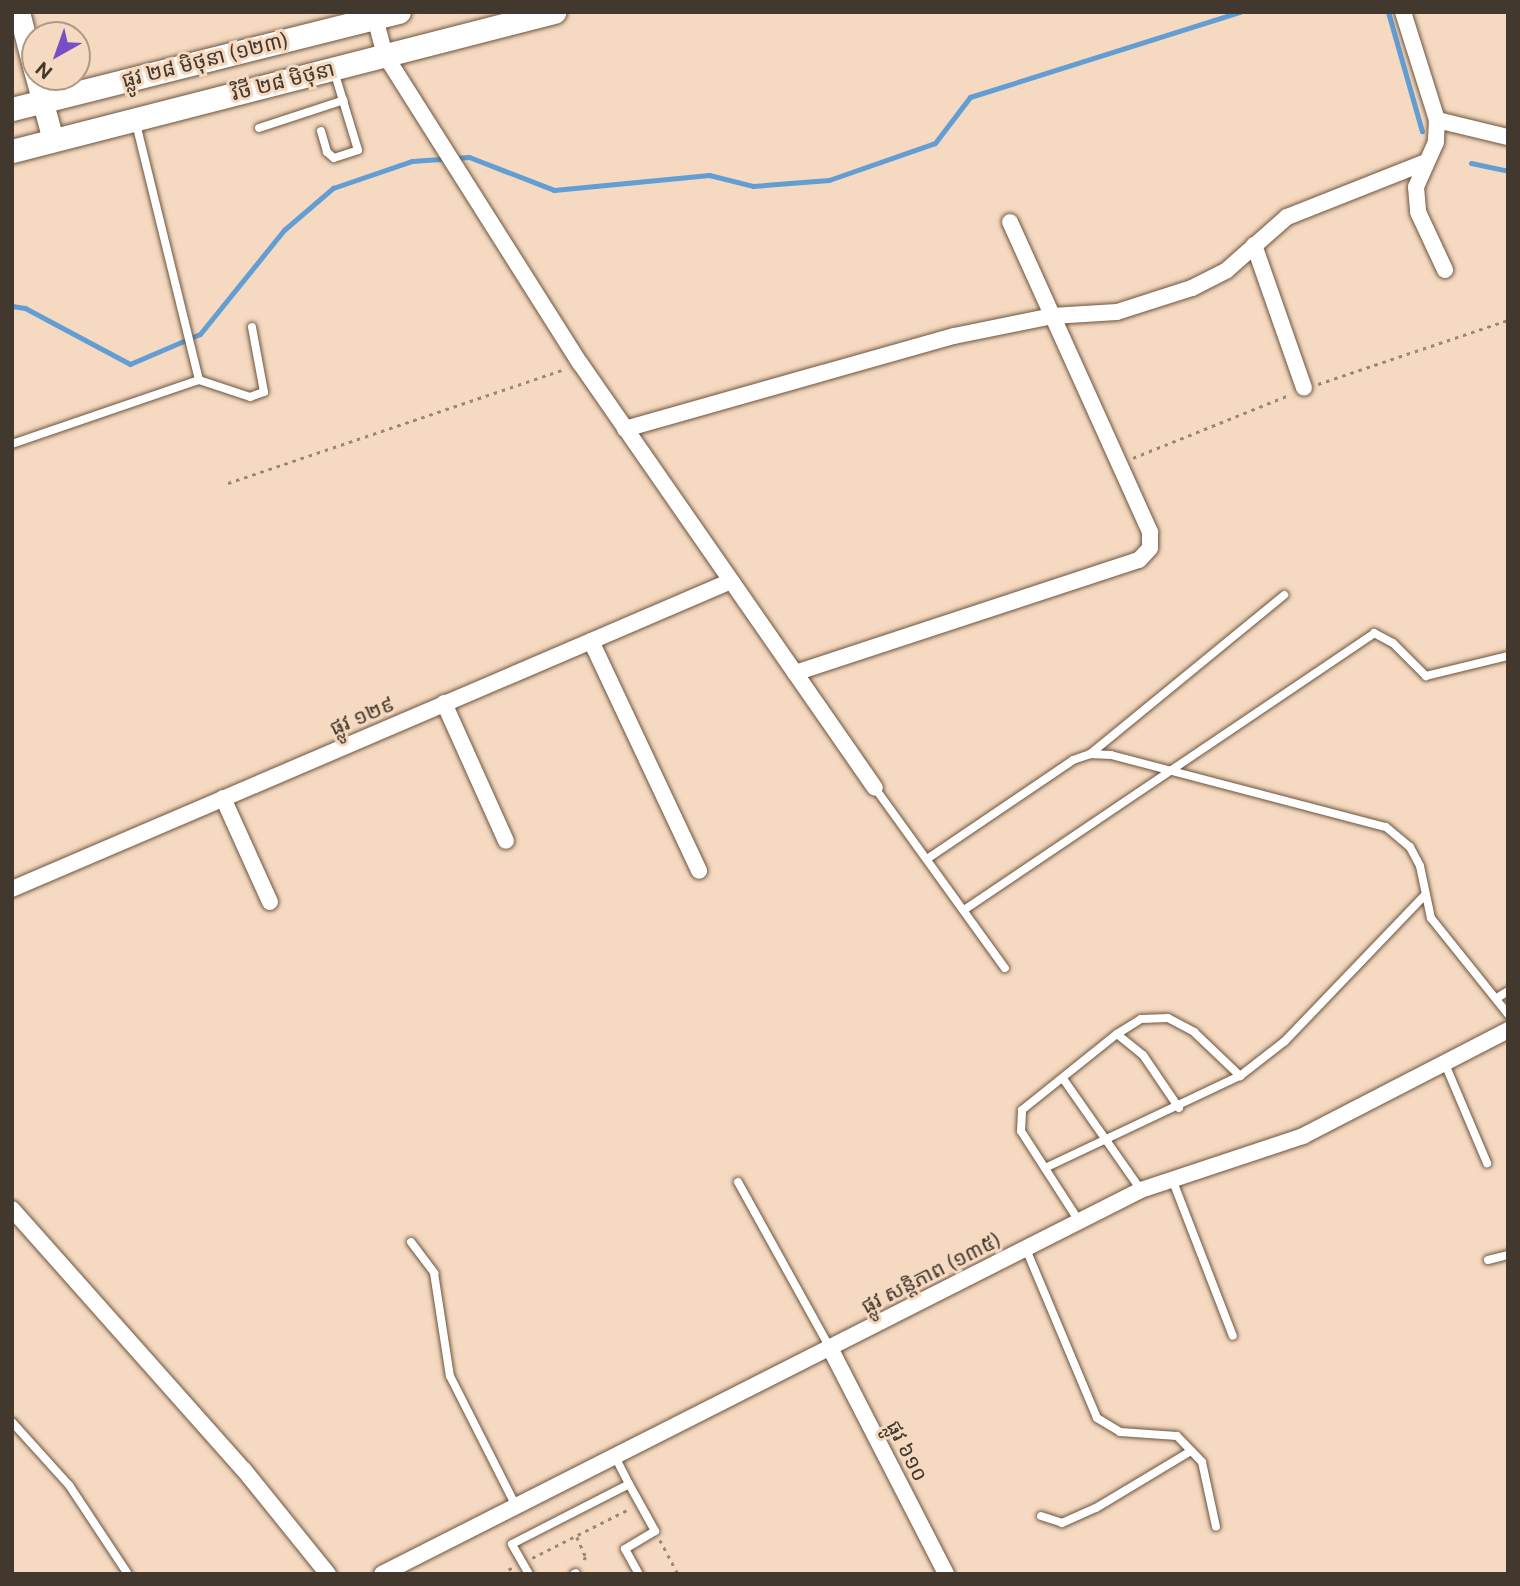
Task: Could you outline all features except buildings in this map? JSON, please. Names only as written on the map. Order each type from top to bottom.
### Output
[{"type":"main road","name":"ផ្លូវ ២៨ មិថុនា (១២៣)","points":[[12,109],[399,12]]},
{"type":"main road","name":"វិថី ២៨ មិថុនា","points":[[12,151],[554,12]]},
{"type":"street","points":[[1403,12],[1437,120],[1436,142],[1416,187],[1418,212],[1445,270]]},
{"type":"street","points":[[375,18],[385,55],[580,363],[729,582],[875,788]]},
{"type":"street","points":[[39,91],[53,139]]},
{"type":"street","points":[[1437,120],[1508,137]]},
{"type":"street","points":[[625,429],[954,336],[1052,316],[1117,312],[1192,288],[1227,270],[1287,217],[1426,162]]},
{"type":"street","points":[[795,673],[1146,555],[1150,532],[1010,222]]},
{"type":"street","points":[[1254,245],[1304,388]]},
{"type":"street","name":"ផ្លូវ ១២៩","points":[[12,889],[729,582]]},
{"type":"street","points":[[591,641],[699,872]]},
{"type":"street","points":[[444,703],[506,841]]},
{"type":"street","points":[[223,798],[270,902]]},
{"type":"street","name":"ផ្លូវ សន្តិភាព (១៣៥)","points":[[382,1574],[515,1504],[1141,1190],[1303,1136],[1508,1030]]},
{"type":"street","points":[[12,1209],[244,1469],[328,1574]]},
{"type":"street","name":"ផ្លូវ ៦១០","points":[[830,1348],[946,1574]]},
{"type":"lane","points":[[321,131],[327,152],[334,158],[358,150],[333,68]]},
{"type":"lane","points":[[259,128],[344,100]]},
{"type":"lane","points":[[135,119],[199,380]]},
{"type":"lane","points":[[12,444],[199,380],[250,397],[264,391],[252,327]]},
{"type":"lane","points":[[927,859],[1073,760],[1090,754],[1284,595]]},
{"type":"lane","points":[[964,910],[1374,633],[1394,643],[1426,676],[1508,656]]},
{"type":"lane","points":[[1090,754],[1111,755],[1386,827],[1410,848],[1420,866],[1431,918],[1508,1014]]},
{"type":"lane","points":[[875,788],[1005,968]]},
{"type":"lane","points":[[1045,1168],[1109,1142],[1240,1076],[1285,1041],[1425,895]]},
{"type":"lane","points":[[1497,998],[1508,991]]},
{"type":"lane","points":[[1079,1222],[1018,1121],[1022,1110],[1064,1080],[1117,1034],[1141,1019],[1168,1018],[1194,1032],[1240,1076]]},
{"type":"lane","points":[[1117,1034],[1143,1055],[1179,1108]]},
{"type":"lane","points":[[1445,1064],[1487,1163]]},
{"type":"lane","points":[[1064,1080],[1141,1190]]},
{"type":"lane","points":[[1172,1179],[1233,1336]]},
{"type":"lane","points":[[738,1182],[830,1348]]},
{"type":"lane","points":[[411,1242],[434,1273],[450,1376],[515,1504]]},
{"type":"lane","points":[[1026,1249],[1097,1418],[1120,1432],[1177,1436],[1202,1462],[1216,1527]]},
{"type":"lane","points":[[1488,1260],[1508,1255]]},
{"type":"lane","points":[[12,1422],[69,1485],[128,1574]]},
{"type":"lane","points":[[1041,1516],[1062,1523],[1096,1508],[1191,1451]]},
{"type":"lane","points":[[614,1454],[655,1531],[625,1549],[639,1574]]},
{"type":"lane","points":[[528,1574],[512,1544],[629,1484]]},
{"type":"path","points":[[228,484],[580,363]]},
{"type":"path","points":[[522,1563],[640,1503]]},
{"type":"path","points":[[655,1531],[678,1574]]},
{"type":"path","points":[[575,1573],[586,1557],[576,1536]]},
{"type":"waterway","points":[[12,306],[25,308],[130,364],[200,334],[284,230],[333,188],[412,161],[469,157],[554,190],[709,175],[753,186],[829,180],[935,143],[970,97],[1240,12]]},
{"type":"waterway","points":[[1388,12],[1422,131]]},
{"type":"waterway","points":[[1471,163],[1508,171]]}]
